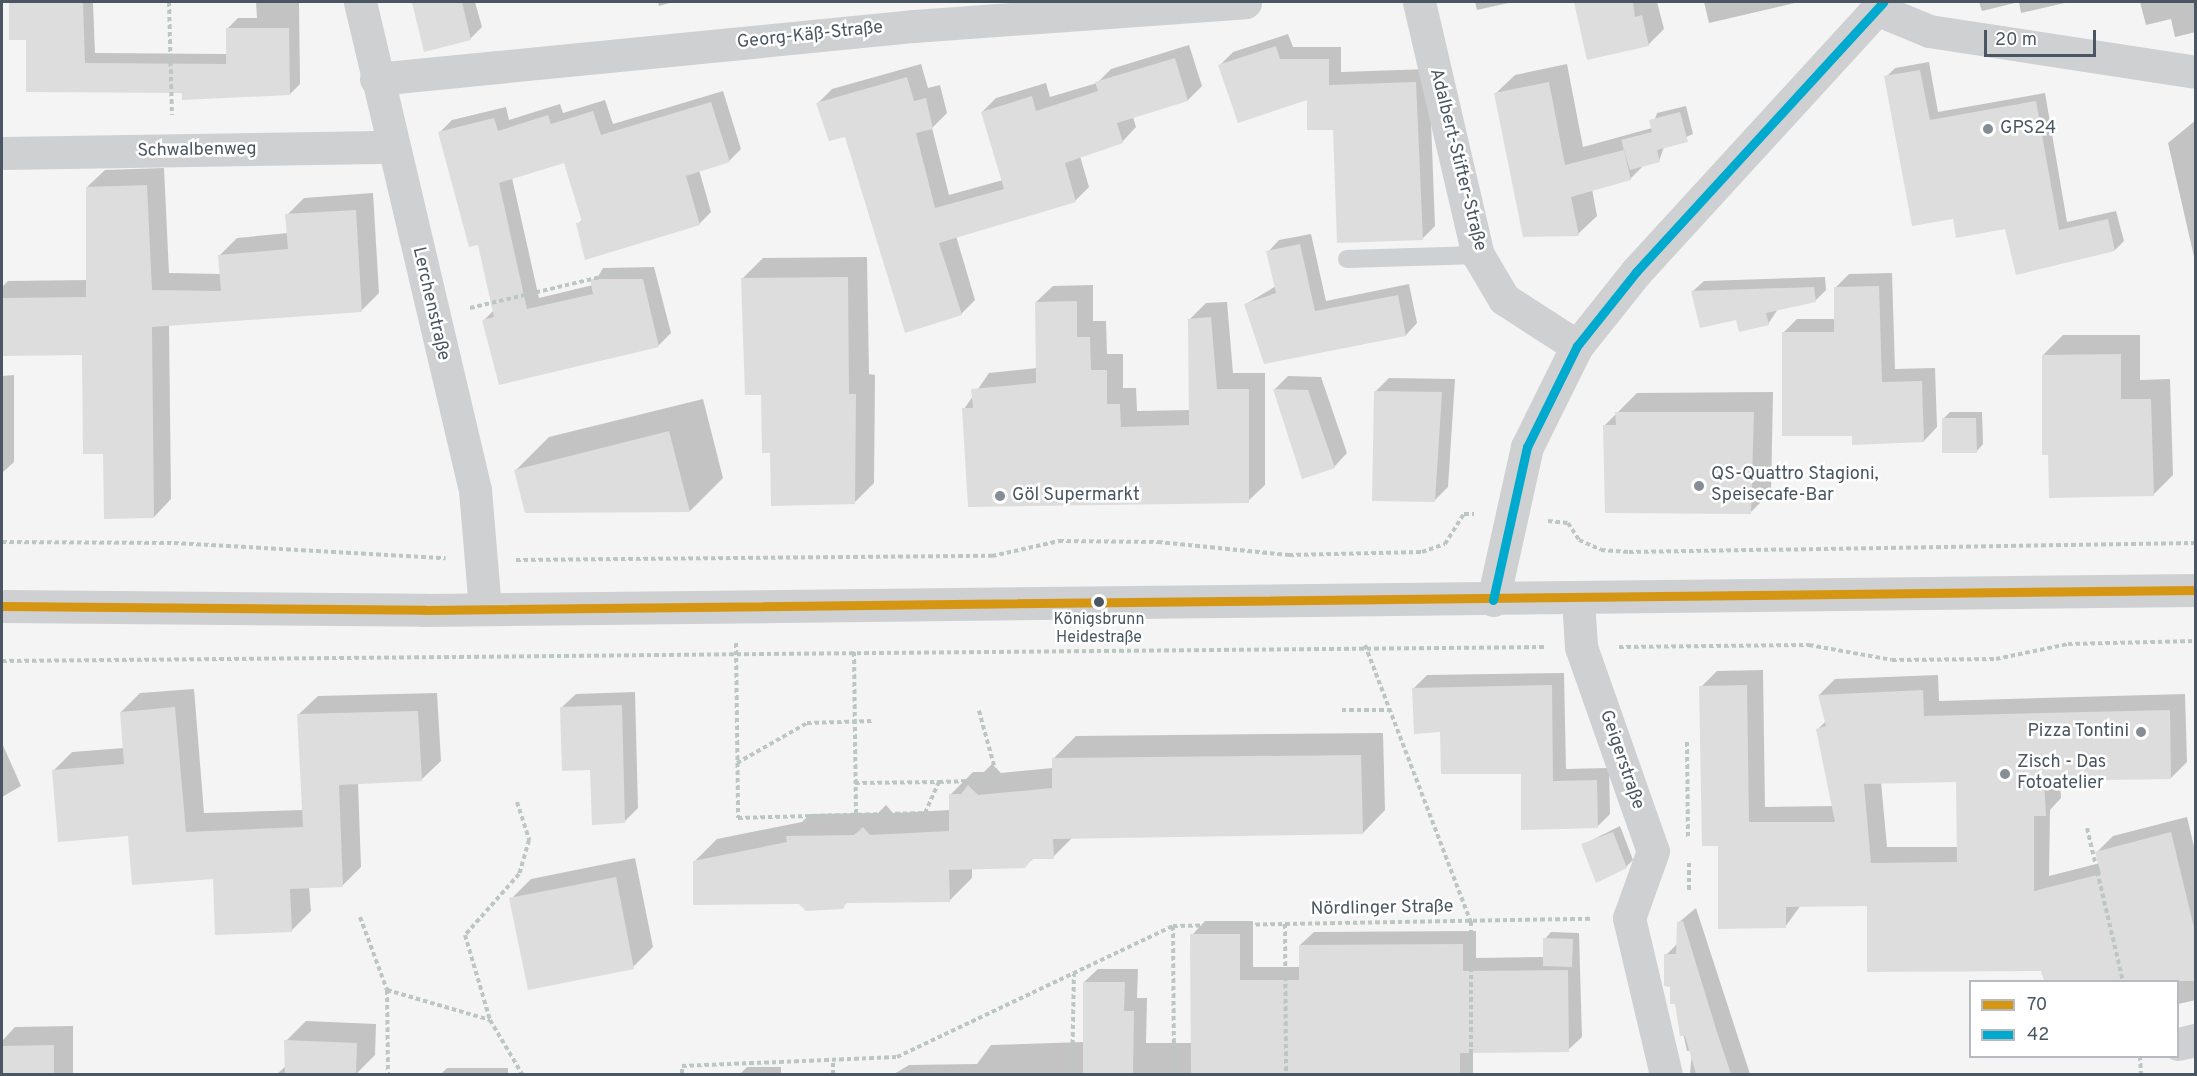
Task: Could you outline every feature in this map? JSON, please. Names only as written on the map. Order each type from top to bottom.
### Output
[{"type":"street","name":"Lerchenstraße","points":[[360,2],[376,79],[475,490],[484,560],[485,609]]},
{"type":"street","name":"Georg-Käß-Straße","points":[[376,79],[914,26],[1245,2]]},
{"type":"street","name":"Adalbert-Stifter-Straße","points":[[1419,2],[1478,255],[1504,299],[1577,346]]},
{"type":"street","points":[[1493,600],[1509,516],[1527,447],[1577,346],[1636,272],[1880,5],[1929,31],[2196,72]]},
{"type":"street","name":"Schwalbenweg","points":[[2,153],[393,147]]},
{"type":"street","points":[[2,606],[485,609],[1578,600],[2196,590]]},
{"type":"street","name":"Geigerstraße","points":[[1578,600],[1581,647],[1653,851],[1629,918]]},
{"type":"street","points":[[1629,918],[1666,1074]]},
{"type":"street","points":[[2179,1044],[2196,1040]]},
{"type":"lane","points":[[1347,259],[1478,255]]},
{"type":"path","points":[[169,2],[172,152]]},
{"type":"path","points":[[433,317],[621,272]]},
{"type":"path","points":[[2,542],[174,543],[484,560],[992,556],[1059,541],[1158,542],[1289,555],[1422,552],[1445,544],[1464,514],[1509,516],[1568,523],[1580,540],[1629,552],[2196,543]]},
{"type":"path","points":[[735,606],[738,818],[925,813],[939,783]]},
{"type":"path","points":[[2,661],[737,656],[854,652],[1365,645],[1581,647],[1809,645],[1892,660],[1996,659],[2068,644],[2196,641]]},
{"type":"path","points":[[1365,645],[1471,922],[1629,918]]},
{"type":"path","points":[[854,652],[856,815]]},
{"type":"path","points":[[1342,710],[1391,710]]},
{"type":"path","points":[[855,783],[998,780],[978,711]]},
{"type":"path","points":[[737,763],[807,723],[873,722]]},
{"type":"path","points":[[1687,742],[1689,847]]},
{"type":"path","points":[[517,802],[529,840],[519,874],[465,934],[490,1020],[522,1074]]},
{"type":"path","points":[[2087,828],[2123,980]]},
{"type":"path","points":[[1689,858],[1689,893]]},
{"type":"path","points":[[360,917],[387,990],[388,1074]]},
{"type":"path","name":"Nördlinger Straße","points":[[682,1074],[682,1066],[833,1063],[897,1058],[1173,926],[1471,922],[1471,1074]]},
{"type":"path","name":"Nördlinger Straße","points":[[1285,924],[1286,1074]]},
{"type":"path","points":[[1173,926],[1174,1074]]},
{"type":"path","points":[[1072,1074],[1074,974]]},
{"type":"path","points":[[387,990],[490,1020]]},
{"type":"path","points":[[2140,1058],[2141,1074]]},
{"type":"path","points":[[833,1063],[833,1074]]},
{"type":"building","points":[[9,2],[83,2],[85,63],[226,64],[226,28],[289,28],[290,95],[182,100],[182,93],[26,92],[26,40],[9,40]]},
{"type":"building","points":[[412,2],[462,2],[471,40],[424,52]]},
{"type":"building","points":[[1574,2],[1633,2],[1635,17],[1642,15],[1649,46],[1587,60]]},
{"type":"building","points":[[1276,46],[1280,59],[1329,59],[1329,85],[1416,82],[1423,240],[1337,243],[1333,130],[1307,130],[1307,100],[1238,123],[1218,65]]},
{"type":"building","points":[[1175,58],[1188,101],[1117,123],[1123,143],[1065,163],[1076,202],[939,243],[962,315],[905,333],[845,137],[829,141],[816,103],[907,77],[914,101],[926,98],[933,129],[916,133],[935,208],[1004,189],[981,112],[1032,96],[1036,111],[1098,91],[1095,82]]},
{"type":"building","points":[[1920,70],[1930,120],[2036,101],[2059,230],[2108,219],[2115,251],[2016,275],[2005,229],[1956,238],[1953,219],[1912,226],[1884,76]]},
{"type":"building","points":[[1549,82],[1565,165],[1624,150],[1631,180],[1571,197],[1579,236],[1523,237],[1494,93]]},
{"type":"building","points":[[711,102],[730,162],[686,176],[700,225],[585,260],[576,223],[582,222],[564,163],[499,183],[527,309],[593,294],[590,279],[643,279],[659,347],[499,385],[482,320],[494,317],[478,245],[469,247],[438,132],[494,118],[498,131],[548,115],[551,124],[593,111],[601,135]]},
{"type":"building","points":[[1680,112],[1688,142],[1657,150],[1660,162],[1630,170],[1621,140],[1652,132],[1649,120]]},
{"type":"building","points":[[147,185],[152,290],[221,291],[218,255],[288,249],[285,214],[356,210],[362,312],[152,327],[154,518],[104,519],[103,454],[83,454],[82,355],[2,356],[2,298],[86,297],[86,187]]},
{"type":"building","points":[[1300,244],[1315,311],[1398,295],[1406,336],[1264,364],[1244,304],[1276,293],[1266,251]]},
{"type":"building","points":[[848,277],[849,394],[856,394],[855,504],[771,506],[770,453],[762,453],[761,395],[745,395],[741,278]]},
{"type":"building","points":[[1879,286],[1882,382],[1922,381],[1924,442],[1852,445],[1852,436],[1782,436],[1782,332],[1834,332],[1834,287]]},
{"type":"building","points":[[1814,287],[1816,302],[1766,313],[1769,325],[1739,332],[1736,320],[1700,328],[1691,291]]},
{"type":"building","points":[[1077,301],[1077,337],[1090,337],[1091,370],[1107,370],[1107,404],[1120,404],[1121,427],[1189,425],[1188,319],[1211,317],[1217,389],[1249,389],[1249,503],[968,507],[962,408],[973,408],[971,389],[1036,383],[1035,302]]},
{"type":"building","points":[[2121,354],[2121,399],[2151,399],[2154,496],[2049,498],[2048,455],[2042,455],[2042,355]]},
{"type":"building","points":[[1273,389],[1308,390],[1335,468],[1302,479]]},
{"type":"building","points":[[1374,391],[1442,392],[1435,502],[1372,501]]},
{"type":"building","points":[[1615,412],[1754,412],[1751,514],[1605,513],[1603,425],[1616,425]]},
{"type":"building","points":[[1942,418],[1976,418],[1977,453],[1942,453]]},
{"type":"building","points":[[669,431],[690,512],[525,513],[514,470]]},
{"type":"building","points":[[1552,685],[1553,781],[1597,780],[1598,828],[1521,830],[1521,774],[1441,774],[1440,732],[1414,734],[1412,688]]},
{"type":"building","points":[[1747,685],[1749,822],[1835,822],[1816,729],[1826,726],[1818,695],[1923,690],[1924,716],[2170,710],[2171,779],[2044,781],[2046,816],[2034,816],[2034,891],[2101,874],[2095,852],[2171,832],[2196,936],[2196,981],[2044,980],[2041,971],[1867,972],[1867,906],[1786,907],[1786,928],[1718,929],[1718,846],[1702,846],[1699,686]],"holes":[[[1956,782],[1957,862],[1871,863],[1864,784]]]},
{"type":"building","points":[[622,705],[625,823],[592,825],[590,770],[562,771],[560,707]]},
{"type":"building","points":[[175,707],[186,832],[303,827],[297,714],[418,711],[422,781],[339,785],[343,887],[290,889],[292,932],[215,935],[213,879],[132,885],[128,836],[58,842],[52,770],[124,764],[120,712]]},
{"type":"building","points":[[1361,755],[1363,834],[1053,839],[1054,859],[1032,859],[1025,868],[949,870],[950,902],[846,903],[843,909],[806,911],[799,904],[693,905],[693,861],[787,842],[786,836],[854,835],[863,827],[870,835],[949,831],[949,794],[961,794],[968,785],[978,795],[1052,788],[1052,758]]},
{"type":"building","points":[[1613,832],[1627,868],[1596,883],[1581,844]]},
{"type":"building","points":[[616,877],[634,969],[528,990],[509,898]]},
{"type":"building","points":[[1683,921],[1731,1074],[1696,1074],[1685,1036],[1680,1036],[1675,1004],[1670,1004],[1670,987],[1664,986],[1664,954],[1676,954],[1677,922]]},
{"type":"building","points":[[1190,934],[1240,934],[1240,980],[1299,980],[1299,945],[1463,944],[1463,971],[1568,970],[1569,1052],[1460,1053],[1460,1074],[1191,1074]]},
{"type":"building","points":[[1543,938],[1573,939],[1572,967],[1543,966]]},
{"type":"building","points":[[1083,982],[1125,982],[1124,1011],[1134,1011],[1133,1074],[1083,1074]]},
{"type":"building","points":[[284,1040],[357,1043],[356,1074],[285,1074]]},
{"type":"building","points":[[54,1045],[54,1074],[2,1074],[2,1046]]},
{"type":"transit line","name":"42","points":[[1493,600],[1527,447],[1577,346],[1636,272],[1883,2]]},
{"type":"transit line","name":"70","points":[[2,606],[425,610],[2196,590]]},
{"type":"place","name":"GPS24","points":[[1988,129]]},
{"type":"place","name":"QS-Quattro Stagioni, Speisecafe-Bar","points":[[1699,486]]},
{"type":"place","name":"Göl Supermarkt","points":[[1000,496]]},
{"type":"place","name":"Königsbrunn Heidestraße","points":[[1099,602]]},
{"type":"place","name":"Pizza Tontini","points":[[2141,732]]},
{"type":"place","name":"Zisch - Das Fotoatelier","points":[[2005,774]]}]
